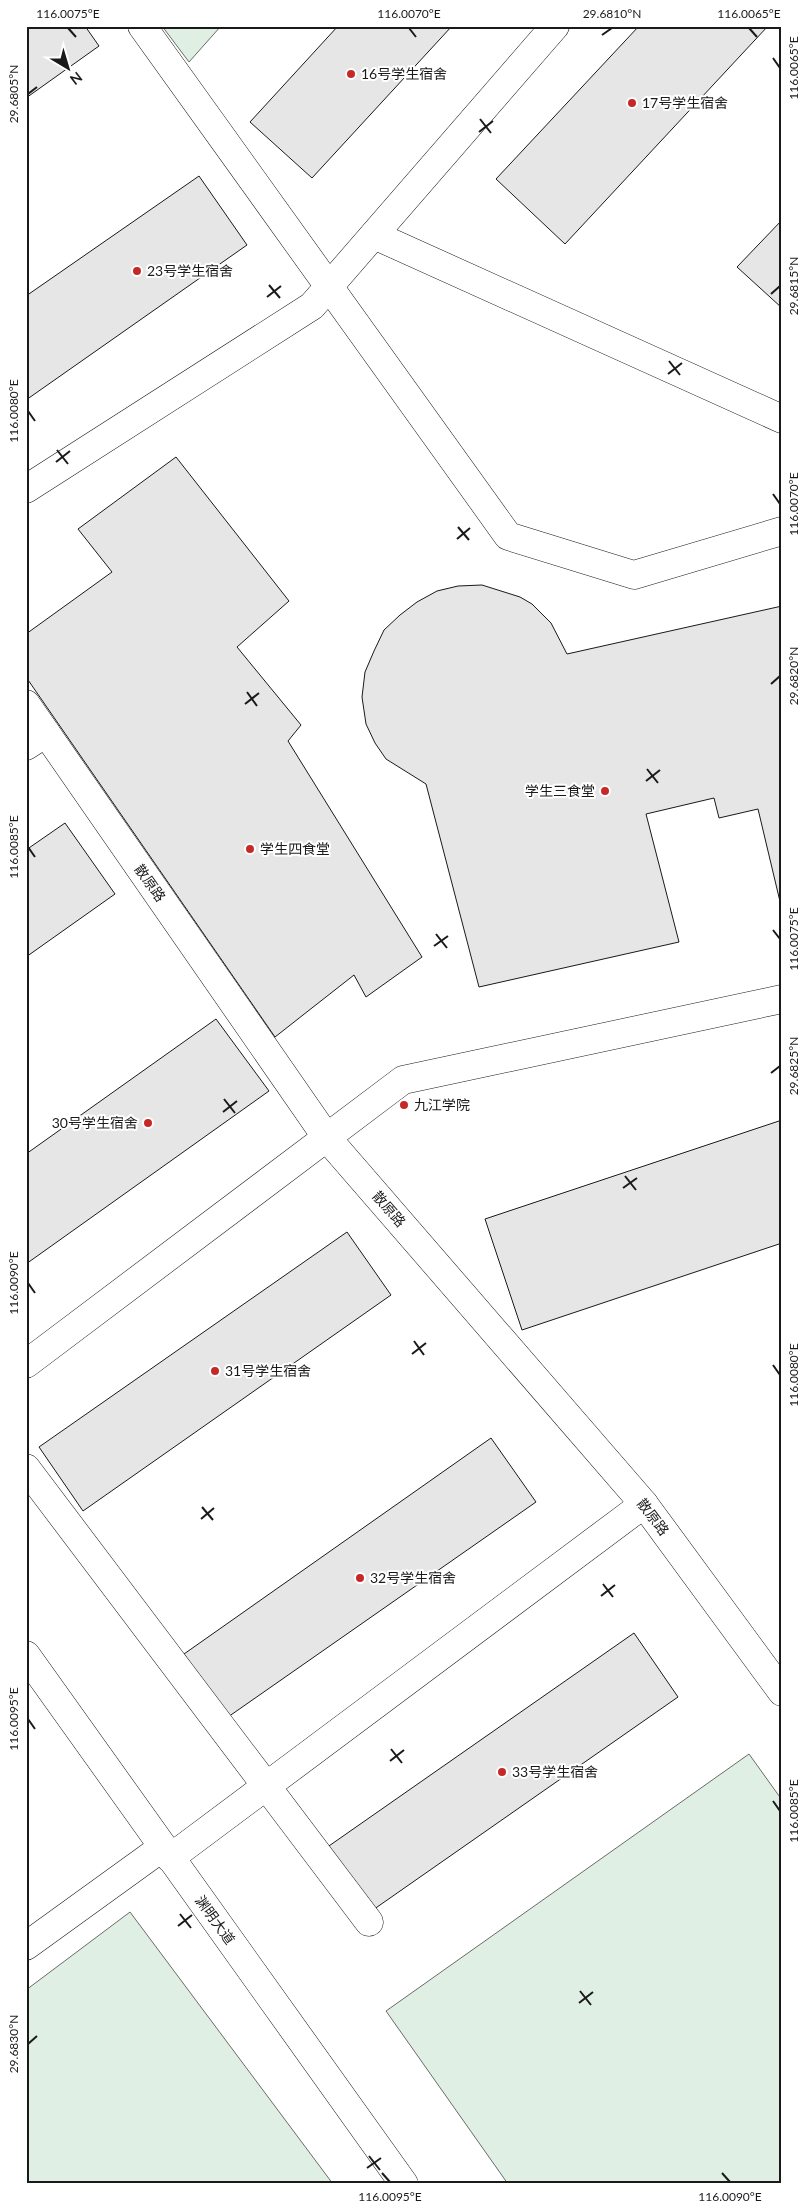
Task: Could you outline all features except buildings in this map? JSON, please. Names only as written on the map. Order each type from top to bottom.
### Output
[{"type":"street","points":[[142,26],[508,536],[634,574],[782,531]]},
{"type":"street","points":[[26,490],[312,306],[555,26]]},
{"type":"street","points":[[374,235],[782,419]]},
{"type":"street","name":"散原路","points":[[26,704],[36,739],[327,1138],[644,1504],[782,1692]]},
{"type":"street","points":[[26,1364],[403,1080],[782,999]]},
{"type":"street","points":[[26,1468],[369,1922]]},
{"type":"street","points":[[26,1946],[266,1786],[644,1504]]},
{"type":"street","name":"渊明大道","points":[[26,1655],[404,2184]]},
{"type":"green space","points":[[162,26],[221,26],[189,62]]},
{"type":"green space","points":[[749,1754],[782,1800],[782,2184],[508,2184],[386,2011]]},
{"type":"green space","points":[[130,1912],[333,2184],[26,2184],[26,1990]]},
{"type":"place","name":"16号学生宿舍","points":[[351,74]]},
{"type":"place","name":"17号学生宿舍","points":[[632,103]]},
{"type":"place","name":"23号学生宿舍","points":[[137,271]]},
{"type":"place","name":"学生三食堂","points":[[605,791]]},
{"type":"place","name":"学生四食堂","points":[[250,849]]},
{"type":"place","name":"九江学院","points":[[404,1105]]},
{"type":"place","name":"30号学生宿舍","points":[[148,1123]]},
{"type":"place","name":"31号学生宿舍","points":[[215,1371]]},
{"type":"place","name":"32号学生宿舍","points":[[360,1578]]},
{"type":"place","name":"33号学生宿舍","points":[[502,1772]]}]
